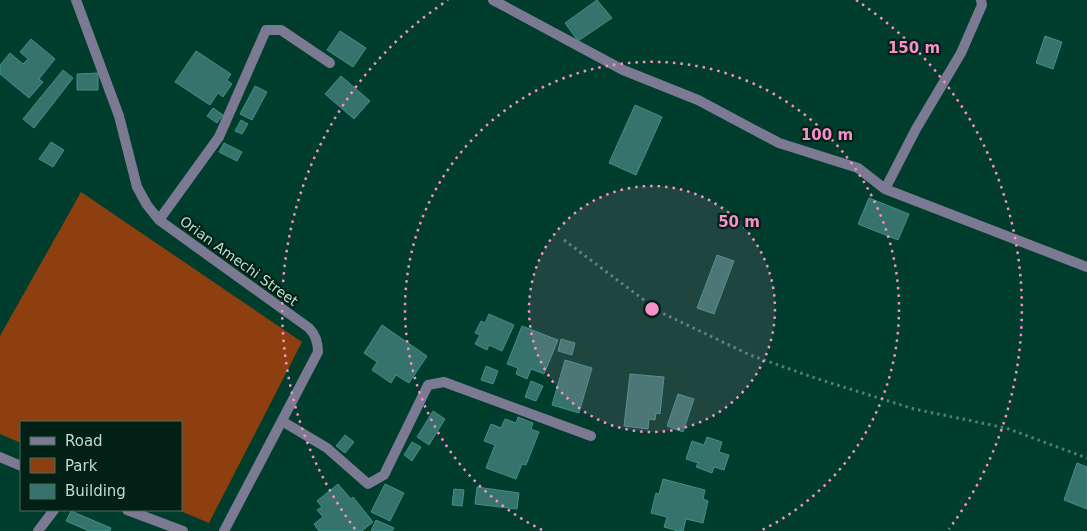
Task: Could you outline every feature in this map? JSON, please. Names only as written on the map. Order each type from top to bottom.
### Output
[{"type":"street","name":"Orian Amechi Street","points":[[76,0],[120,116],[137,187],[147,205],[159,220],[309,328],[315,334],[318,343],[318,352],[224,531]]},
{"type":"street","points":[[493,0],[507,2],[623,70],[698,100],[779,143],[858,168],[885,189],[1087,267]]},
{"type":"street","points":[[885,189],[916,129],[961,53],[982,6],[980,0]]},
{"type":"street","points":[[159,220],[219,137],[266,30],[281,30],[330,63]]},
{"type":"street","points":[[282,421],[327,448],[368,484],[384,475],[428,385],[444,382],[591,436]]},
{"type":"street","points":[[0,457],[20,466]]},
{"type":"street","points":[[38,531],[53,511]]},
{"type":"street","points":[[130,511],[183,531]]},
{"type":"path","points":[[564,240],[660,312],[750,355],[818,379],[914,409],[1006,428],[1087,458]]},
{"type":"green space","points":[[81,192],[302,342],[209,523],[180,511],[182,511],[182,421],[20,421],[20,443],[0,434],[0,336]]},
{"type":"building","points":[[597,0],[612,18],[578,41],[565,23]]},
{"type":"building","points":[[340,31],[366,48],[353,67],[327,50]]},
{"type":"building","points":[[1045,36],[1062,42],[1053,69],[1036,63]]},
{"type":"building","points":[[31,39],[55,59],[39,79],[43,82],[29,98],[0,74],[0,65],[10,53],[23,64],[28,59],[20,52]]},
{"type":"building","points":[[196,51],[231,74],[227,80],[232,84],[223,97],[218,93],[210,105],[175,82]]},
{"type":"building","points":[[63,70],[73,78],[34,128],[23,119]]},
{"type":"building","points":[[98,73],[98,90],[77,90],[77,74]]},
{"type":"building","points":[[341,76],[370,101],[354,119],[325,94]]},
{"type":"building","points":[[255,86],[267,92],[252,120],[240,114]]},
{"type":"building","points":[[635,105],[662,117],[636,175],[609,163]]},
{"type":"building","points":[[213,108],[223,115],[217,123],[207,116]]},
{"type":"building","points":[[241,120],[248,124],[242,134],[235,131]]},
{"type":"building","points":[[51,142],[64,150],[53,167],[39,159]]},
{"type":"building","points":[[224,143],[242,152],[237,161],[219,152]]},
{"type":"building","points":[[869,198],[909,214],[898,240],[858,224]]},
{"type":"building","points":[[717,255],[734,261],[714,314],[697,308]]},
{"type":"building","points":[[489,314],[514,325],[502,351],[489,345],[487,350],[475,344],[480,335],[475,333],[481,321],[485,323]]},
{"type":"building","points":[[382,325],[427,356],[409,383],[396,375],[391,383],[372,370],[377,362],[364,353]]},
{"type":"building","points":[[522,326],[558,340],[544,374],[531,369],[527,379],[516,374],[518,368],[507,364]]},
{"type":"building","points":[[561,339],[575,343],[572,355],[558,351]]},
{"type":"building","points":[[565,360],[592,368],[579,413],[552,405]]},
{"type":"building","points":[[486,366],[498,371],[493,384],[481,380]]},
{"type":"building","points":[[630,374],[664,377],[660,414],[656,413],[655,420],[649,419],[648,429],[624,426]]},
{"type":"building","points":[[531,381],[543,386],[536,401],[525,397]]},
{"type":"building","points":[[678,394],[694,399],[683,432],[667,426]]},
{"type":"building","points":[[433,411],[445,419],[429,445],[417,437]]},
{"type":"building","points":[[518,417],[533,423],[531,429],[539,432],[526,465],[522,464],[516,479],[486,468],[495,445],[484,441],[491,424],[501,428],[505,419],[516,423]]},
{"type":"building","points":[[345,435],[354,442],[345,453],[336,446]]},
{"type":"building","points":[[707,437],[722,442],[719,452],[729,455],[724,470],[714,467],[712,473],[696,467],[698,463],[686,459],[692,441],[704,445]]},
{"type":"building","points":[[412,442],[421,447],[412,461],[404,455]]},
{"type":"building","points":[[1077,463],[1087,467],[1087,509],[1064,500]]},
{"type":"building","points":[[663,479],[705,490],[703,499],[708,501],[703,523],[686,519],[683,531],[678,531],[664,527],[667,517],[651,513],[656,493],[659,494]]},
{"type":"building","points":[[338,484],[351,499],[353,497],[373,522],[362,531],[319,531],[314,524],[323,517],[317,510],[322,507],[317,501]]},
{"type":"building","points":[[385,484],[404,493],[390,521],[371,512]]},
{"type":"building","points":[[477,487],[519,493],[517,509],[475,504]]},
{"type":"building","points":[[454,489],[464,490],[462,506],[452,505]]},
{"type":"building","points":[[71,511],[111,528],[110,531],[89,531],[66,521]]},
{"type":"building","points":[[376,520],[394,528],[392,531],[371,531]]}]
